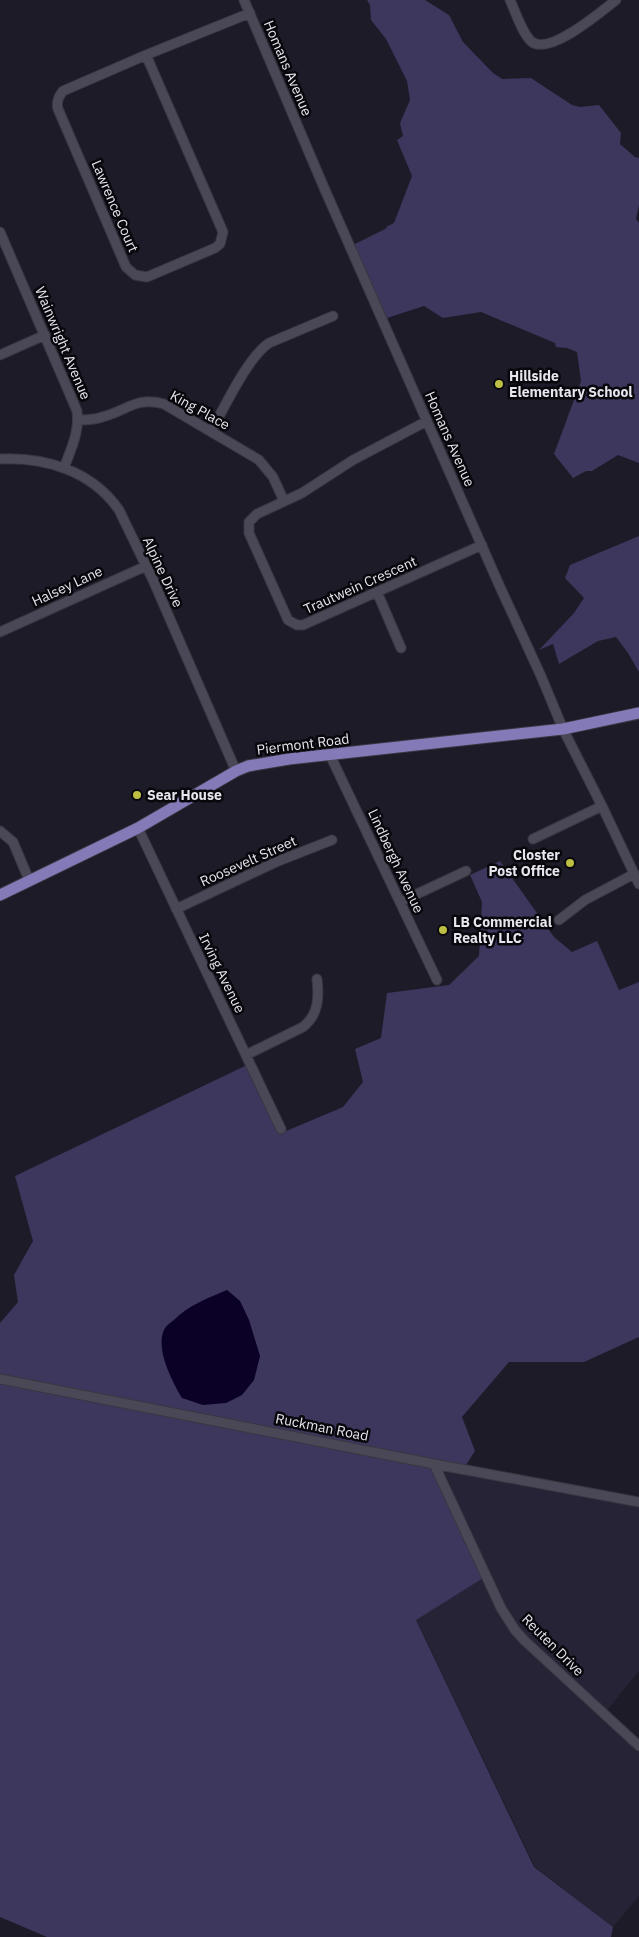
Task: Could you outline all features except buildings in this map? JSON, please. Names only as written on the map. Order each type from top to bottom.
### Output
[{"type":"main road","name":"Piermont Road","points":[[0,895],[138,828],[236,771],[248,766],[267,762],[563,729],[639,713]]},
{"type":"street","name":"Homans Avenue","points":[[244,0],[329,199],[482,546],[542,676],[563,729],[639,884]]},
{"type":"street","points":[[510,0],[530,40],[539,45],[545,45],[584,24],[616,0]]},
{"type":"street","name":"Lawrence Court","points":[[146,54],[223,232],[220,244],[215,248],[152,275],[141,277],[126,268],[58,109],[58,100],[63,91],[146,54],[250,13]]},
{"type":"street","name":"Wainwright Avenue","points":[[0,232],[3,246],[45,335],[74,403],[78,420],[76,434],[64,468]]},
{"type":"street","points":[[211,431],[250,363],[261,348],[333,316]]},
{"type":"street","points":[[0,355],[45,335]]},
{"type":"street","name":"King Place","points":[[78,420],[102,418],[129,405],[147,401],[164,404],[259,460],[273,476],[284,501]]},
{"type":"street","name":"Trautwein Crescent","points":[[427,421],[366,452],[302,493],[257,514],[249,522],[249,533],[288,620],[297,625],[303,625],[482,546]]},
{"type":"street","name":"Alpine Drive","points":[[0,459],[32,460],[64,468],[91,482],[112,500],[119,510],[146,566],[236,771]]},
{"type":"street","name":"Halsey Lane","points":[[0,632],[146,566]]},
{"type":"street","points":[[376,592],[401,648]]},
{"type":"street","name":"Lindbergh Avenue","points":[[330,755],[437,980]]},
{"type":"street","points":[[533,839],[602,806]]},
{"type":"street","name":"Irving Avenue","points":[[138,828],[281,1130]]},
{"type":"street","points":[[0,831],[13,842],[29,880]]},
{"type":"street","name":"Roosevelt Street","points":[[176,909],[276,862],[332,840]]},
{"type":"street","points":[[400,902],[466,870]]},
{"type":"street","points":[[559,920],[585,900],[634,874]]},
{"type":"street","points":[[246,1055],[311,1020],[319,998],[317,978]]},
{"type":"street","name":"Ruckman Road","points":[[0,1379],[639,1502]]},
{"type":"street","name":"Reuten Drive","points":[[434,1464],[501,1608],[515,1630],[639,1746]]},
{"type":"shaded area","points":[[367,0],[425,0],[449,15],[463,42],[493,73],[502,79],[531,78],[572,105],[580,107],[599,105],[621,133],[620,144],[635,157],[639,158],[639,205],[636,219],[639,223],[639,463],[618,455],[592,471],[586,471],[573,478],[554,454],[581,381],[577,352],[567,348],[556,347],[555,343],[481,312],[443,318],[424,306],[384,319],[351,246],[394,223],[412,176],[397,140],[403,136],[400,123],[410,100],[407,81],[386,39],[371,20],[370,5]]},
{"type":"shaded area","points":[[639,536],[639,672],[616,637],[598,641],[559,664],[553,644],[539,650],[574,613],[584,598],[565,578],[570,565]]},
{"type":"shaded area","points":[[500,861],[554,937],[572,952],[597,941],[619,990],[639,982],[639,1337],[584,1362],[509,1362],[462,1417],[475,1451],[466,1465],[433,1459],[485,1577],[416,1620],[534,1867],[613,1927],[611,1937],[47,1937],[0,1917],[0,1323],[18,1302],[14,1275],[33,1241],[15,1176],[247,1065],[279,1134],[343,1107],[363,1082],[355,1049],[381,1038],[387,993],[449,985],[479,956],[482,902],[470,875]]},
{"type":"shaded area","points":[[227,1290],[240,1301],[249,1320],[260,1356],[254,1380],[242,1395],[226,1403],[203,1405],[182,1398],[166,1364],[163,1354],[162,1336],[165,1328],[186,1310]]},
{"type":"shaded area","points":[[432,1459],[639,1498],[639,1671],[604,1714],[639,1746],[639,1896],[613,1927],[535,1867],[416,1619],[485,1577]]},
{"type":"place","name":"Hillside Elementary School","points":[[499,384]]},
{"type":"place","name":"Sear House","points":[[137,795]]},
{"type":"place","name":"Closter Post Office","points":[[570,863]]},
{"type":"place","name":"LB Commercial Realty LLC","points":[[443,930]]}]
